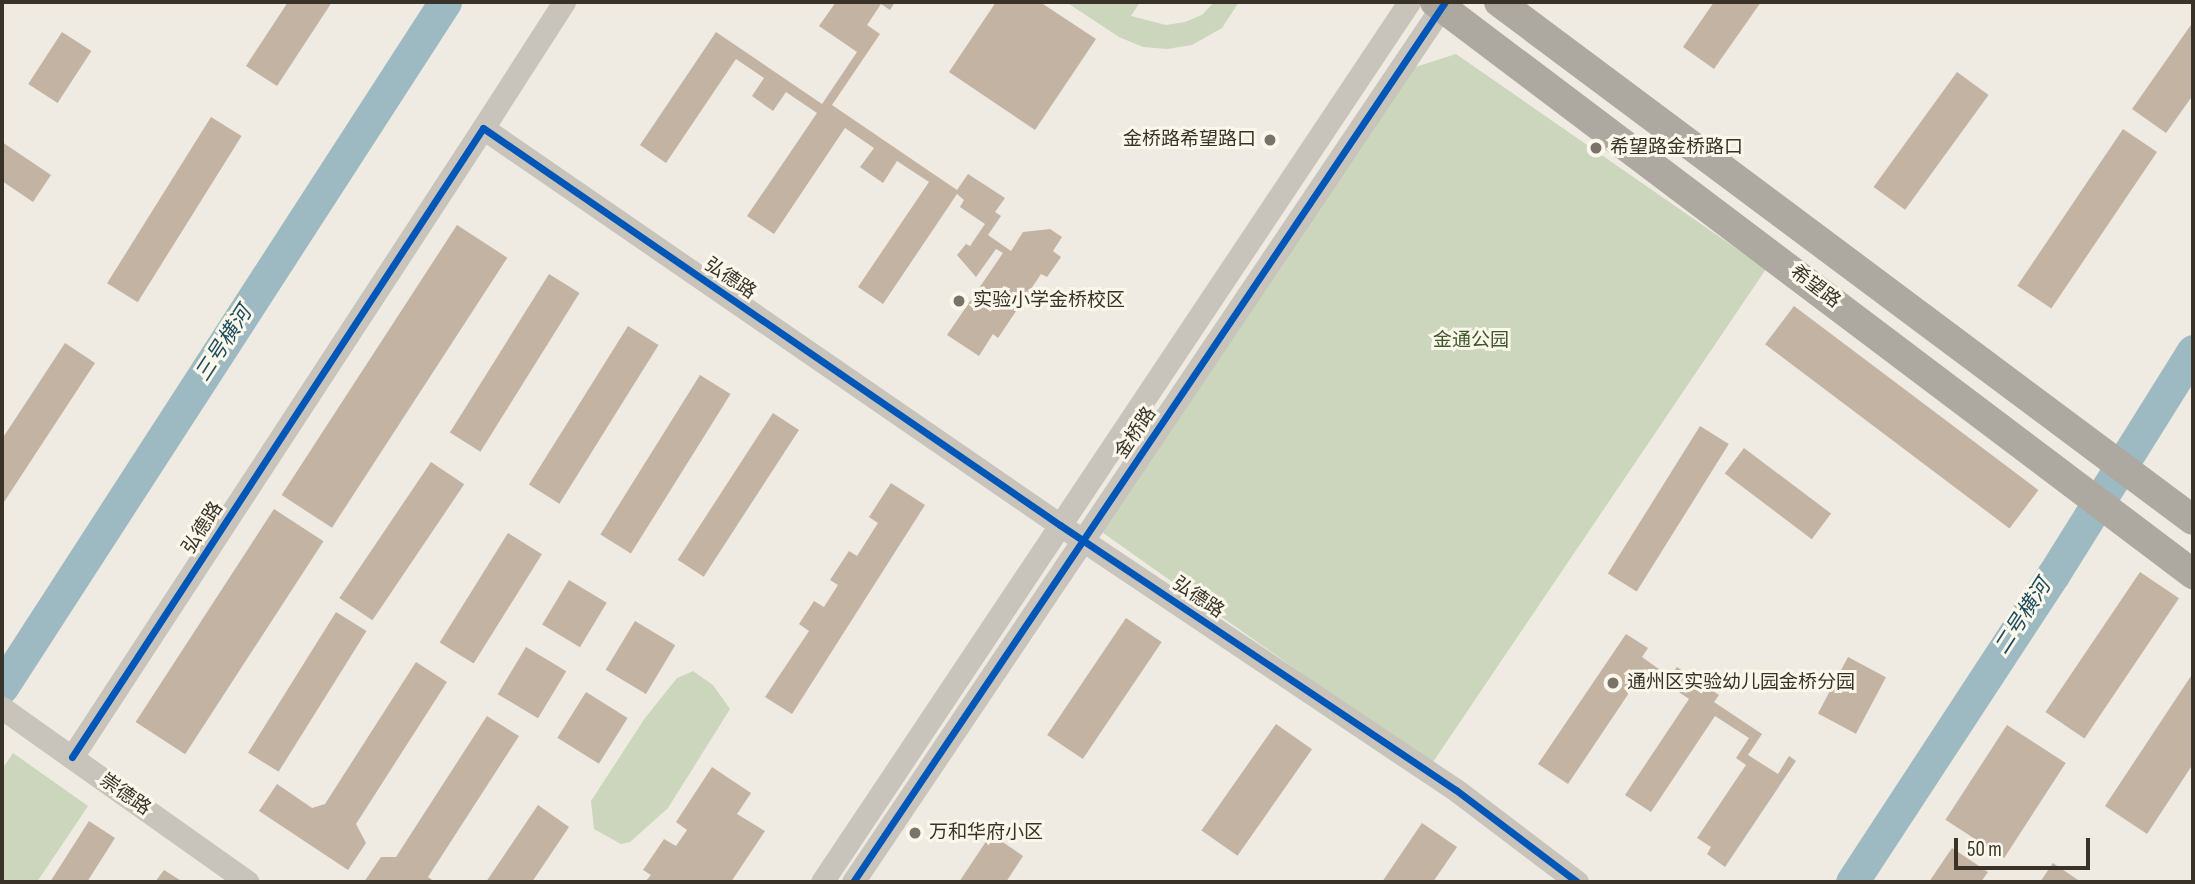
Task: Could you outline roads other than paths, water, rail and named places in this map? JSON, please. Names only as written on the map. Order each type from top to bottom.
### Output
[{"type":"main road","name":"希望路","points":[[1499,2],[2193,520]]},
{"type":"main road","name":"希望路","points":[[1441,3],[2193,573]]},
{"type":"street","points":[[483,128],[564,2]]},
{"type":"street","name":"金桥路","points":[[822,882],[1409,2]]},
{"type":"street","name":"金桥路","points":[[853,882],[1441,3]]},
{"type":"street","name":"弘德路","points":[[72,757],[483,128],[1060,525],[1457,790],[1577,882]]},
{"type":"street","name":"崇德路","points":[[2,708],[248,882]]},
{"type":"waterway","name":"三号横河","points":[[2,687],[445,2]]},
{"type":"waterway","name":"二号横河","points":[[1852,882],[2053,575],[2193,351]]},
{"type":"place","name":"金桥路希望路口","points":[[1270,140]]},
{"type":"place","name":"希望路金桥路口","points":[[1596,148]]},
{"type":"place","name":"实验小学金桥校区","points":[[959,301]]},
{"type":"place","name":"通州区实验幼儿园金桥分园","points":[[1613,683]]},
{"type":"place","name":"万和华府小区","points":[[915,833]]},
{"type":"park label","name":"金通公园","points":[[1471,341]]}]
